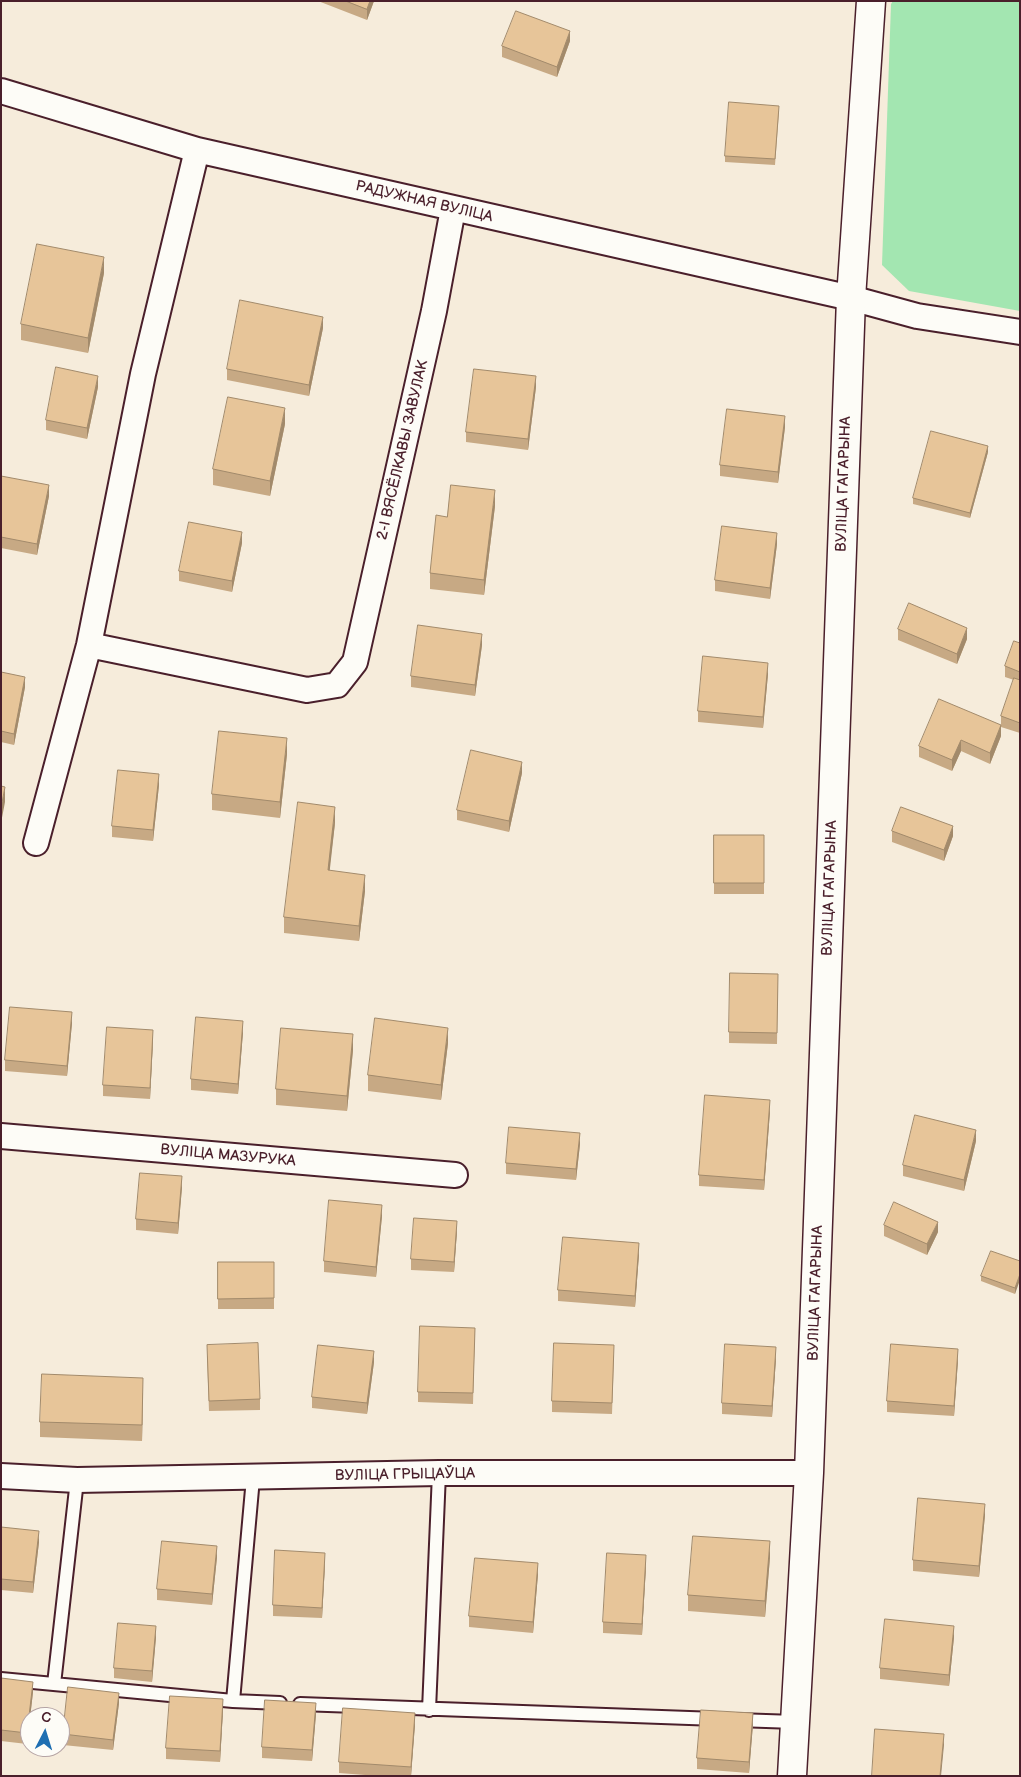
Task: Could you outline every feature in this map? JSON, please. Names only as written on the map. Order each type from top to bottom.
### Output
[{"type":"street","name":"ВУЛІЦА ГАГАРЫНА","points":[[792,1776],[810,1473],[851,298],[871,1]]},
{"type":"street","name":"РАДУЖНАЯ ВУЛІЦА","points":[[1,91],[197,150],[851,298],[917,316],[1020,332]]},
{"type":"street","points":[[36,843],[89,645],[143,374],[197,150]]},
{"type":"street","name":"2-І ВЯСЁЛКАВЫ ЗАВУЛАК","points":[[89,645],[307,690],[337,685],[355,662],[434,311],[453,209]]},
{"type":"street","name":"ВУЛІЦА МАЗУРУКА","points":[[1,1136],[455,1175]]},
{"type":"street","name":"ВУЛІЦА ГРЫЦАЎЦА","points":[[1,1476],[77,1480],[439,1473],[810,1473]]},
{"type":"lane","points":[[429,1710],[439,1473]]},
{"type":"lane","points":[[233,1701],[253,1478]]},
{"type":"lane","points":[[54,1684],[77,1480]]},
{"type":"lane","points":[[1,1680],[233,1701],[429,1710],[795,1722]]},
{"type":"green space","points":[[893,1],[1020,1],[1020,311],[909,291],[882,265],[891,4]]},
{"type":"building","points":[[346,1],[370,1],[367,9]]},
{"type":"building","points":[[516,11],[570,31],[557,67],[502,46]]},
{"type":"building","points":[[729,102],[779,106],[775,159],[725,156]]},
{"type":"building","points":[[37,244],[104,257],[88,338],[21,324]]},
{"type":"building","points":[[240,300],[323,317],[309,385],[227,369]]},
{"type":"building","points":[[56,367],[98,376],[87,428],[46,420]]},
{"type":"building","points":[[474,369],[536,376],[528,439],[466,432]]},
{"type":"building","points":[[228,397],[285,408],[270,481],[213,469]]},
{"type":"building","points":[[727,409],[785,416],[778,472],[720,465]]},
{"type":"building","points":[[931,431],[988,446],[970,513],[913,498]]},
{"type":"building","points":[[1,476],[49,485],[37,544],[1,537]]},
{"type":"building","points":[[451,485],[495,490],[484,580],[430,573],[436,515],[447,517]]},
{"type":"building","points":[[189,522],[242,532],[232,581],[179,571]]},
{"type":"building","points":[[722,526],[777,533],[770,588],[715,580]]},
{"type":"building","points":[[909,603],[967,628],[957,654],[898,629]]},
{"type":"building","points":[[418,625],[482,634],[475,685],[411,676]]},
{"type":"building","points":[[1014,641],[1020,643],[1020,672],[1005,666]]},
{"type":"building","points":[[703,656],[768,663],[763,717],[698,711]]},
{"type":"building","points":[[1,672],[25,677],[14,734],[1,731]]},
{"type":"building","points":[[1014,678],[1020,680],[1020,723],[1001,716]]},
{"type":"building","points":[[939,699],[1001,725],[990,753],[961,740],[952,760],[919,746]]},
{"type":"building","points":[[219,731],[287,738],[280,802],[212,794]]},
{"type":"building","points":[[471,750],[522,762],[509,821],[457,810]]},
{"type":"building","points":[[118,770],[159,774],[153,830],[112,826]]},
{"type":"building","points":[[1,786],[5,787],[1,808]]},
{"type":"building","points":[[298,802],[335,807],[328,870],[365,875],[359,926],[284,917]]},
{"type":"building","points":[[901,807],[953,826],[944,850],[892,831]]},
{"type":"building","points":[[714,835],[764,835],[764,883],[714,883]]},
{"type":"building","points":[[730,973],[778,974],[777,1033],[729,1032]]},
{"type":"building","points":[[10,1007],[72,1012],[67,1066],[5,1060]]},
{"type":"building","points":[[196,1017],[243,1021],[238,1084],[191,1079]]},
{"type":"building","points":[[375,1018],[448,1028],[441,1085],[368,1075]]},
{"type":"building","points":[[107,1027],[153,1030],[150,1088],[103,1085]]},
{"type":"building","points":[[281,1028],[353,1034],[347,1096],[276,1089]]},
{"type":"building","points":[[705,1095],[770,1100],[764,1180],[699,1175]]},
{"type":"building","points":[[915,1115],[976,1130],[964,1180],[903,1165]]},
{"type":"building","points":[[509,1127],[580,1133],[576,1169],[506,1163]]},
{"type":"building","points":[[140,1173],[182,1176],[178,1223],[136,1219]]},
{"type":"building","points":[[329,1200],[382,1205],[376,1267],[324,1261]]},
{"type":"building","points":[[894,1202],[938,1222],[927,1244],[884,1225]]},
{"type":"building","points":[[414,1218],[457,1221],[454,1262],[411,1259]]},
{"type":"building","points":[[563,1237],[639,1243],[635,1296],[558,1290]]},
{"type":"building","points":[[991,1251],[1020,1261],[1020,1274],[1015,1288],[981,1276]]},
{"type":"building","points":[[218,1262],[274,1262],[274,1298],[218,1299]]},
{"type":"building","points":[[420,1326],[475,1328],[473,1393],[418,1392]]},
{"type":"building","points":[[258,1343],[260,1399],[209,1401],[207,1345]]},
{"type":"building","points":[[554,1343],[614,1345],[612,1403],[552,1401]]},
{"type":"building","points":[[725,1344],[776,1347],[772,1406],[722,1403]]},
{"type":"building","points":[[891,1344],[958,1349],[954,1406],[887,1401]]},
{"type":"building","points":[[318,1345],[374,1351],[367,1403],[312,1397]]},
{"type":"building","points":[[42,1374],[143,1378],[142,1425],[40,1422]]},
{"type":"building","points":[[918,1498],[985,1504],[979,1566],[913,1560]]},
{"type":"building","points":[[1,1527],[39,1531],[33,1582],[1,1579]]},
{"type":"building","points":[[693,1536],[770,1541],[765,1601],[688,1595]]},
{"type":"building","points":[[162,1541],[217,1546],[212,1594],[157,1589]]},
{"type":"building","points":[[275,1550],[325,1553],[322,1608],[273,1605]]},
{"type":"building","points":[[607,1553],[646,1555],[642,1624],[603,1622]]},
{"type":"building","points":[[475,1558],[538,1563],[533,1622],[469,1616]]},
{"type":"building","points":[[885,1619],[954,1626],[949,1675],[880,1668]]},
{"type":"building","points":[[118,1623],[156,1626],[152,1671],[114,1668]]},
{"type":"building","points":[[1,1678],[33,1682],[30,1707],[20,1707],[20,1732],[1,1730]]},
{"type":"building","points":[[68,1687],[119,1693],[113,1740],[70,1735],[70,1707],[66,1707]]},
{"type":"building","points":[[170,1696],[223,1699],[220,1751],[166,1748]]},
{"type":"building","points":[[265,1700],[316,1703],[312,1750],[262,1747]]},
{"type":"building","points":[[343,1708],[415,1713],[411,1767],[339,1762]]},
{"type":"building","points":[[701,1710],[753,1713],[749,1762],[697,1758]]},
{"type":"building","points":[[875,1729],[944,1734],[940,1776],[872,1776]]}]
